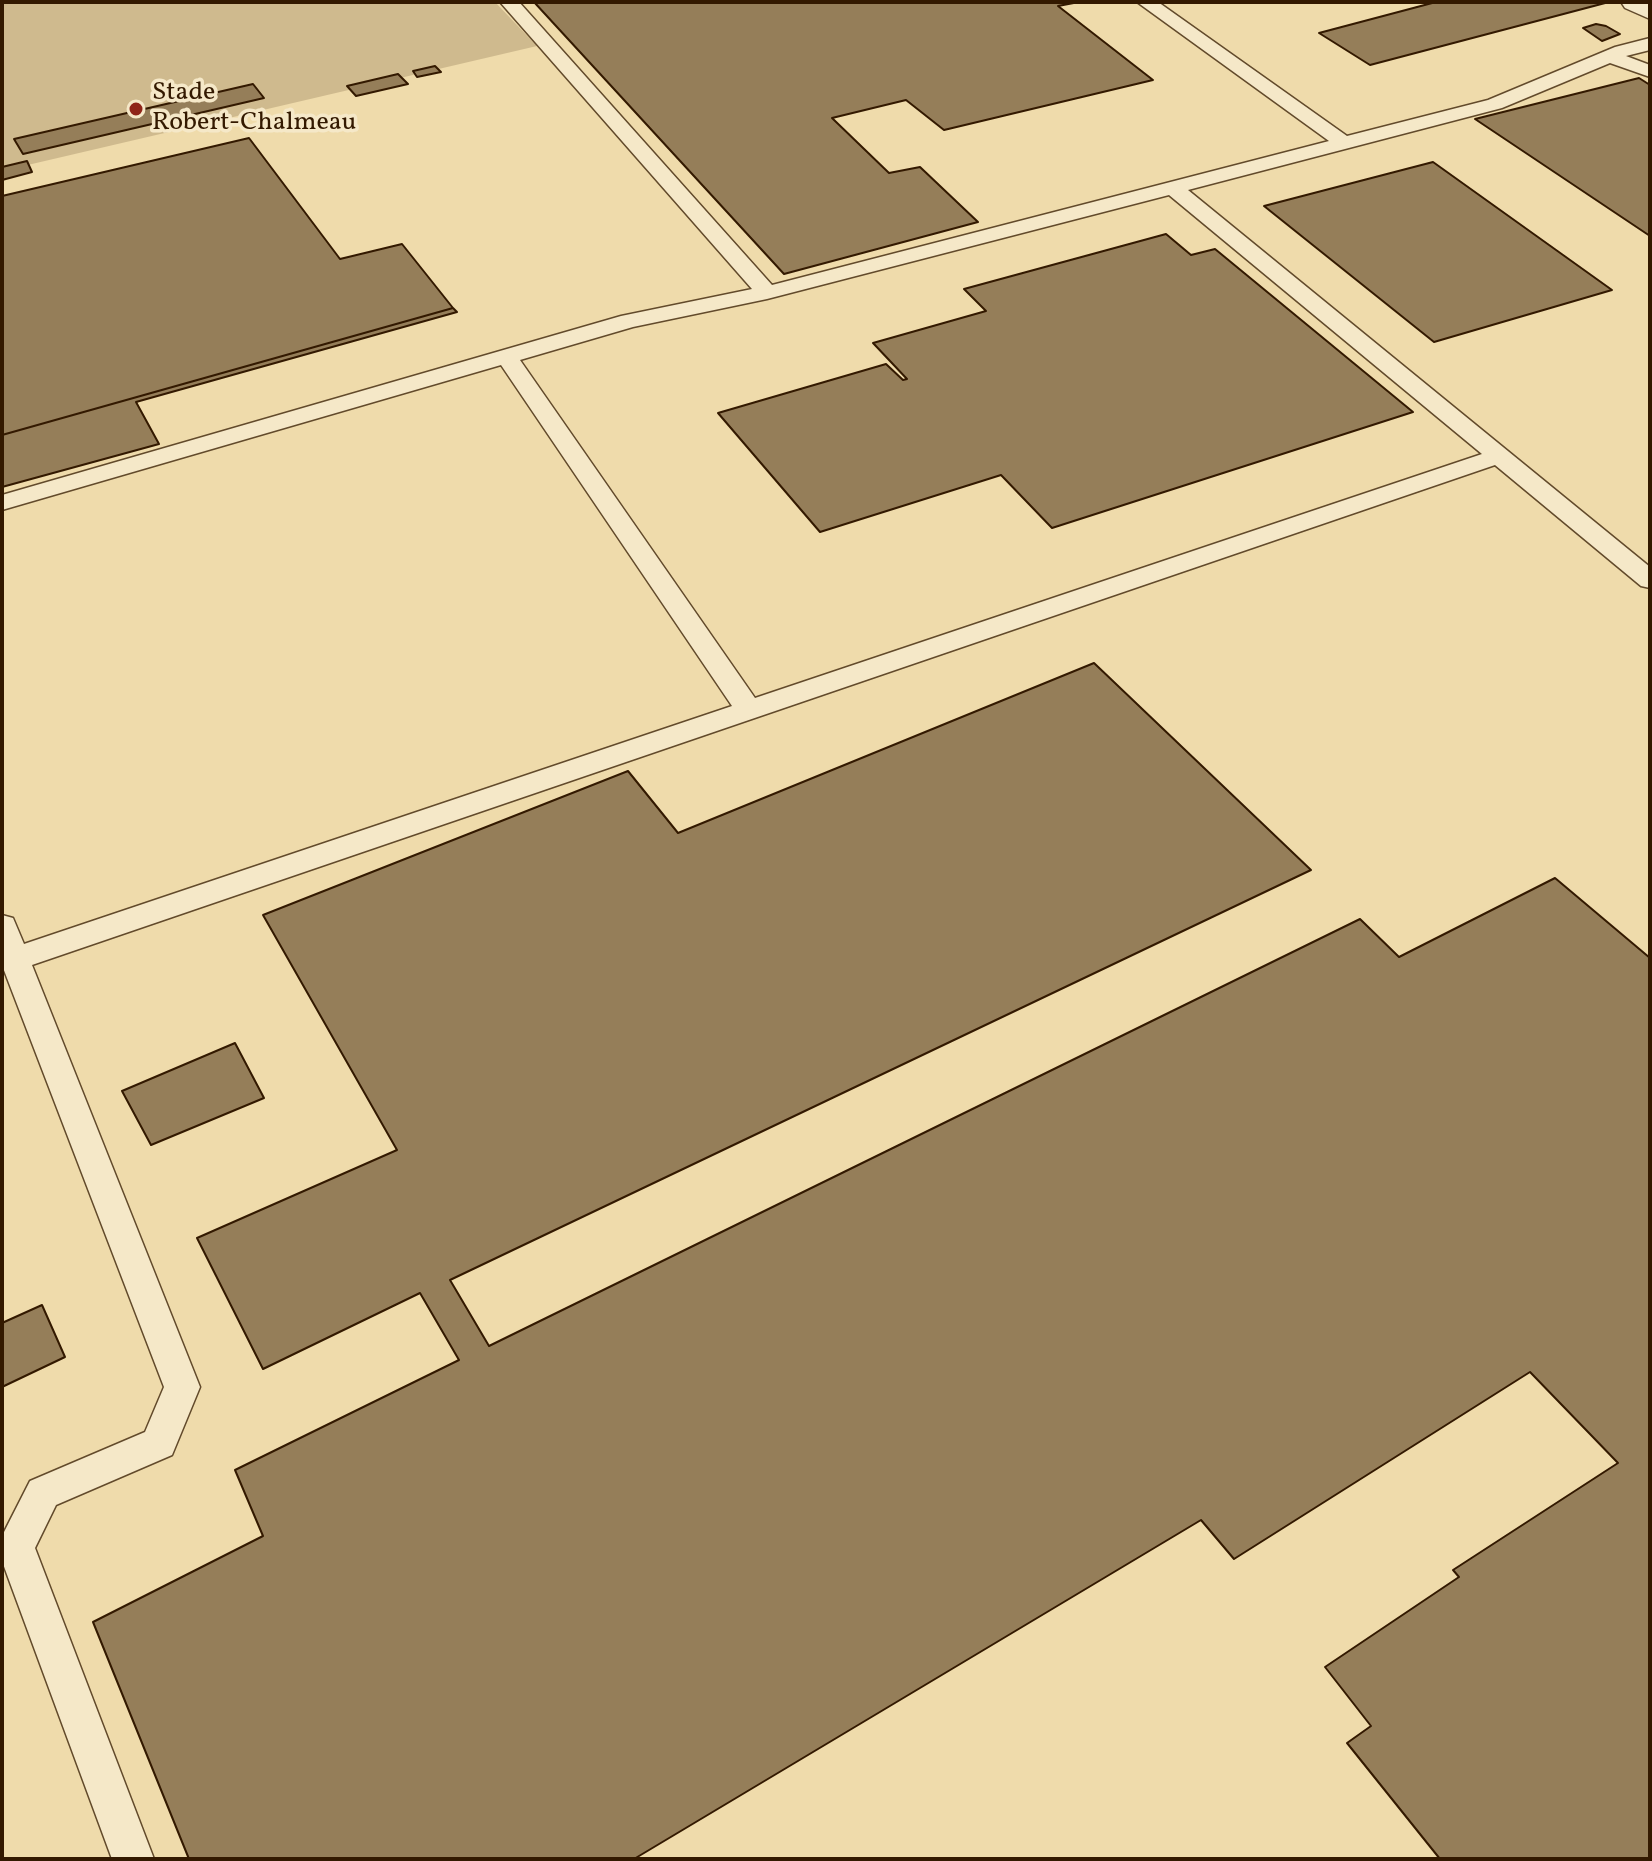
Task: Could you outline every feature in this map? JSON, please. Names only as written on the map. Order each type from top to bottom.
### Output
[{"type":"street","points":[[1634,2],[1650,11]]},
{"type":"lane","points":[[509,2],[767,293]]},
{"type":"lane","points":[[1146,2],[1344,143]]},
{"type":"lane","points":[[2,503],[629,321],[767,293],[1495,104],[1610,56],[1650,44]]},
{"type":"lane","points":[[1610,56],[1650,71]]},
{"type":"lane","points":[[1173,188],[1650,580]]},
{"type":"lane","points":[[507,357],[749,710]]},
{"type":"lane","points":[[133,1859],[16,1547],[43,1493],[159,1443],[182,1387],[8,942],[749,710],[1498,456]]},
{"type":"shaded area","name":"Stade Robert-Chalmeau","points":[[2,2],[495,2],[537,46],[2,171]]},
{"type":"building","points":[[534,2],[1079,2],[1058,6],[1153,80],[944,130],[906,100],[832,118],[889,173],[920,167],[978,222],[784,274]]},
{"type":"building","points":[[1436,2],[1609,2],[1370,65],[1319,33]]},
{"type":"building","points":[[1596,24],[1620,34],[1602,41],[1583,28]]},
{"type":"building","points":[[435,66],[441,72],[417,77],[413,71]]},
{"type":"building","points":[[398,74],[408,84],[356,96],[347,86]]},
{"type":"building","points":[[1639,78],[1650,85],[1650,236],[1475,119]]},
{"type":"building","points":[[253,84],[264,98],[23,154],[14,139]]},
{"type":"building","points":[[249,138],[340,259],[402,244],[453,308],[2,435],[2,196]]},
{"type":"building","points":[[27,161],[32,172],[2,180],[2,167]]},
{"type":"building","points":[[1433,162],[1612,290],[1434,342],[1264,206]]},
{"type":"building","points":[[1166,234],[1191,255],[1215,249],[1413,412],[1052,528],[1001,475],[820,532],[718,413],[886,364],[903,380],[907,379],[873,343],[986,311],[964,289]]},
{"type":"building","points":[[453,308],[457,312],[136,402],[159,444],[2,487],[2,435]]},
{"type":"building","points":[[1094,663],[1311,870],[450,1280],[489,1346],[1360,919],[1399,957],[1555,878],[1650,958],[1650,1859],[1440,1859],[1347,1743],[1371,1726],[1325,1667],[1459,1577],[1453,1570],[1618,1463],[1530,1372],[1234,1559],[1201,1520],[634,1859],[189,1859],[93,1622],[263,1536],[235,1470],[459,1360],[420,1293],[263,1369],[197,1238],[397,1150],[263,915],[628,771],[678,833]]},
{"type":"building","points":[[235,1043],[264,1098],[151,1145],[122,1091]]},
{"type":"building","points":[[42,1305],[65,1357],[2,1387],[2,1323]]},
{"type":"place","name":"Stade Robert-Chalmeau","points":[[136,109]]}]
